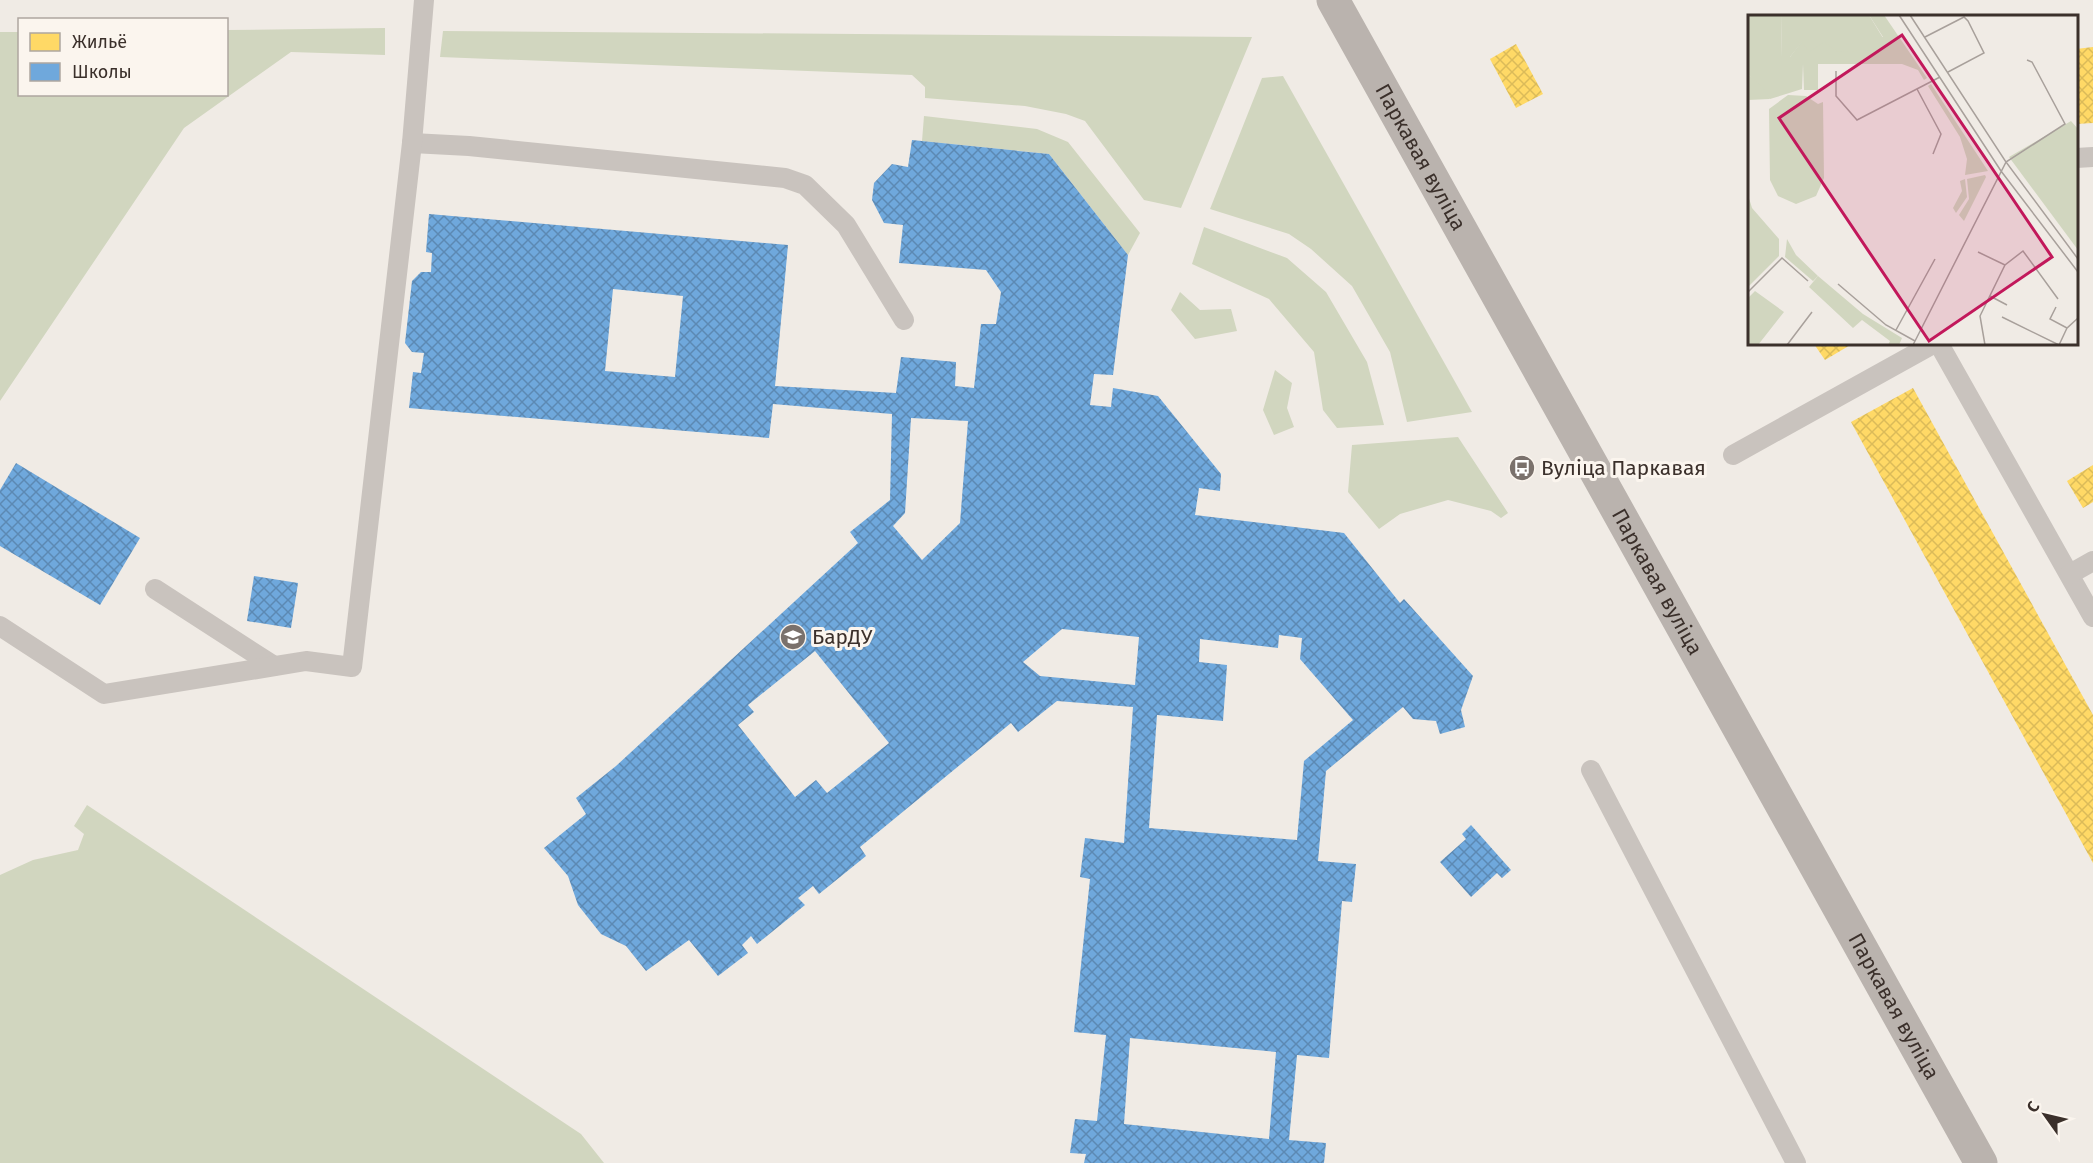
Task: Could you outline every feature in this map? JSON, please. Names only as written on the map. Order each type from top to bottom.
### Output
[{"type":"main road","name":"Паркавая вуліца","points":[[1333,0],[1981,1163]]},
{"type":"lane","points":[[0,626],[104,694],[306,661],[352,667],[412,143],[424,0]]},
{"type":"lane","points":[[412,143],[469,146],[785,178],[806,184],[846,225],[904,320]]},
{"type":"lane","points":[[2078,158],[2093,157]]},
{"type":"lane","points":[[1733,455],[1931,345]]},
{"type":"lane","points":[[1940,345],[2093,617]]},
{"type":"lane","points":[[2070,574],[2093,561]]},
{"type":"lane","points":[[155,589],[274,666]]},
{"type":"lane","points":[[1592,770],[1796,1163]]},
{"type":"green space","points":[[385,28],[385,55],[291,52],[184,128],[0,401],[0,32],[18,32],[18,96],[228,96],[228,30]]},
{"type":"green space","points":[[443,31],[1252,37],[1181,208],[1144,200],[1085,121],[1066,114],[1025,106],[925,98],[925,87],[912,75],[440,57]]},
{"type":"green space","points":[[1283,76],[1472,412],[1407,422],[1390,352],[1352,286],[1311,249],[1289,234],[1210,209],[1262,78]]},
{"type":"green space","points":[[924,116],[1037,129],[1068,142],[1140,233],[1128,255],[1049,154],[922,141]]},
{"type":"green space","points":[[1204,227],[1287,258],[1326,292],[1367,362],[1384,425],[1337,428],[1323,410],[1314,352],[1269,299],[1192,264]]},
{"type":"green space","points":[[1180,292],[1200,310],[1231,309],[1237,331],[1195,339],[1171,310]]},
{"type":"green space","points":[[1275,370],[1292,383],[1287,408],[1294,427],[1274,435],[1263,410]]},
{"type":"green space","points":[[1458,437],[1508,513],[1501,518],[1491,511],[1448,500],[1400,514],[1379,529],[1348,492],[1352,445]]},
{"type":"green space","points":[[87,805],[581,1134],[604,1163],[0,1163],[0,875],[33,860],[78,850],[84,834],[74,826]]},
{"type":"building: Жильё","points":[[1516,44],[1543,94],[1516,108],[1490,59]]},
{"type":"building: Жильё","points":[[2093,47],[2093,123],[2078,124],[2078,49]]},
{"type":"building: Жильё","points":[[1815,345],[1850,345],[1825,360]]},
{"type":"building: Жильё","points":[[1913,388],[2093,715],[2093,863],[1851,422]]},
{"type":"building: Жильё","points":[[2093,465],[2093,502],[2083,508],[2067,481]]},
{"type":"building: Школы","points":[[912,140],[1049,154],[1128,255],[1113,375],[1094,374],[1090,405],[1111,407],[1113,388],[1158,396],[1221,474],[1220,491],[1199,488],[1195,515],[1344,533],[1400,603],[1404,599],[1473,676],[1461,710],[1465,727],[1440,734],[1436,721],[1413,719],[1403,707],[1326,771],[1318,861],[1356,864],[1352,902],[1342,901],[1329,1058],[1297,1055],[1289,1140],[1326,1143],[1324,1163],[1084,1163],[1086,1154],[1070,1153],[1075,1119],[1097,1121],[1106,1035],[1074,1032],[1090,879],[1080,877],[1085,838],[1124,843],[1133,707],[1057,701],[1018,732],[1011,723],[860,847],[866,856],[819,894],[813,886],[798,898],[805,905],[757,944],[751,936],[742,945],[748,953],[718,976],[689,940],[646,971],[626,946],[601,934],[578,905],[568,876],[544,848],[586,814],[576,798],[616,766],[858,543],[850,532],[890,500],[892,414],[773,404],[769,438],[409,408],[413,372],[421,373],[424,353],[412,352],[405,343],[412,281],[421,272],[431,272],[432,253],[426,252],[429,214],[788,245],[775,386],[896,393],[901,357],[956,362],[955,386],[974,388],[981,324],[996,324],[1001,292],[986,270],[899,263],[903,225],[884,223],[872,200],[874,183],[892,164],[908,167]],"holes":[[[613,289],[683,296],[675,377],[605,371]],[[911,418],[968,421],[960,523],[922,560],[893,526],[905,513]],[[1062,629],[1139,637],[1135,685],[1040,676],[1023,662]],[[1279,635],[1302,638],[1300,659],[1353,720],[1304,761],[1297,840],[1149,828],[1157,715],[1223,721],[1227,665],[1199,662],[1200,639],[1278,648]],[[815,651],[889,743],[827,793],[816,780],[795,797],[738,725],[754,712],[748,705]],[[1130,1038],[1276,1052],[1269,1139],[1124,1124]]]},
{"type":"building: Школы","points":[[16,463],[140,538],[100,605],[0,546],[0,490]]},
{"type":"building: Школы","points":[[254,576],[298,583],[291,628],[247,621]]},
{"type":"building: Школы","points":[[1471,825],[1511,870],[1502,878],[1497,873],[1471,897],[1440,862],[1466,839],[1462,834]]},
{"type":"place","name":"Вуліца Паркавая","points":[[1522,468]]},
{"type":"place","name":"БарДУ","points":[[793,637]]}]
